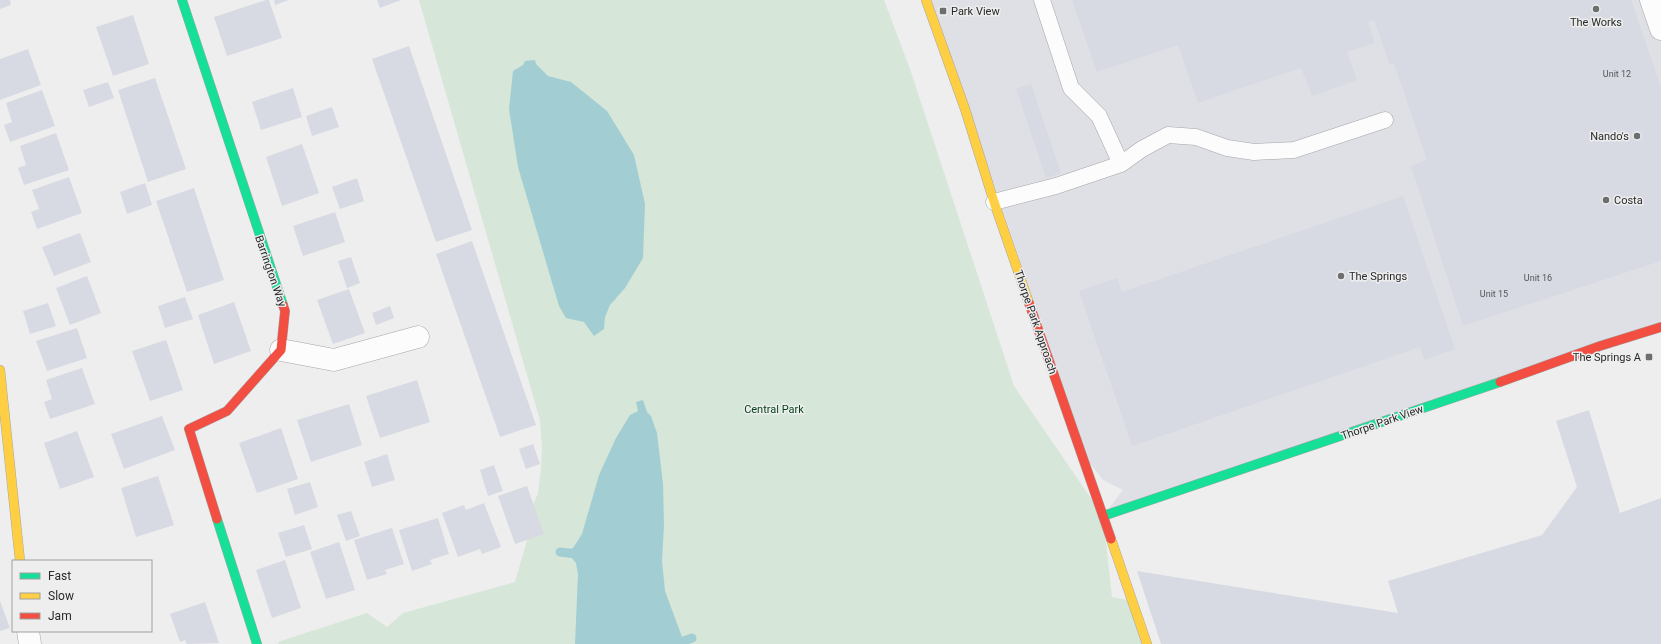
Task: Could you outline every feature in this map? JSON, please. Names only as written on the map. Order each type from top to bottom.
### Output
[{"type":"street","name":"Barrington Way","points":[[182,0],[285,311],[281,350]]},
{"type":"street","name":"Thorpe Park Approach","points":[[926,0],[965,109],[994,202],[1147,644]]},
{"type":"street","points":[[1651,0],[1661,29]]},
{"type":"street","name":"Thorpe Park View","points":[[1103,516],[1482,388],[1600,346],[1661,327]]},
{"type":"street","points":[[257,644],[189,429],[227,411],[281,350],[334,360],[418,337]]},
{"type":"street","points":[[0,370],[20,560]]},
{"type":"street","points":[[28,632],[30,644]]},
{"type":"lane","points":[[1042,0],[1071,88],[1099,116],[1121,164]]},
{"type":"lane","points":[[994,202],[1056,186],[1121,164],[1142,149],[1168,135],[1196,137],[1227,148],[1254,152],[1294,150],[1385,120]]},
{"type":"shaded area","name":"The Springs","points":[[931,0],[1661,0],[1661,327],[1103,516],[1123,490],[1103,480],[1089,462]]},
{"type":"green space","name":"Central Park","points":[[419,0],[884,0],[911,72],[1014,386],[1103,516],[1112,597],[1132,601],[1149,644],[279,644],[278,642],[367,613],[387,627],[403,613],[515,582],[530,530],[529,515],[538,493],[541,469],[542,447],[540,420]]},
{"type":"water","points":[[535,60],[536,64],[548,76],[571,82],[607,111],[634,155],[645,204],[643,258],[625,288],[610,305],[605,317],[604,329],[594,336],[584,322],[566,318],[559,306],[518,167],[509,109],[513,71],[523,65],[525,61]]},
{"type":"water","points":[[643,400],[657,433],[663,484],[664,525],[662,561],[665,591],[682,637],[689,636],[691,643],[575,644],[578,574],[576,563],[572,558],[567,557],[567,551],[573,548],[582,534],[599,475],[616,438],[630,415],[638,411],[636,402]]},
{"type":"building","points":[[0,0],[10,0],[11,5],[0,9]]},
{"type":"building","points":[[269,0],[282,38],[227,56],[214,17]]},
{"type":"building","points":[[274,0],[289,0],[275,5]]},
{"type":"building","points":[[377,0],[401,0],[380,8]]},
{"type":"building","points":[[1072,0],[1631,0],[1661,87],[1661,261],[1463,326],[1411,166],[1427,160],[1394,64],[1390,65],[1374,20],[1368,22],[1375,43],[1347,52],[1357,80],[1312,96],[1301,68],[1198,103],[1178,45],[1097,72]]},
{"type":"building","points":[[133,15],[149,64],[113,76],[96,27]]},
{"type":"building","points":[[409,46],[472,230],[436,242],[372,59]]},
{"type":"building","points":[[28,49],[41,85],[0,100],[0,59]]},
{"type":"building","points":[[155,78],[186,169],[148,182],[118,90]]},
{"type":"building","points":[[108,82],[114,98],[89,107],[83,90]]},
{"type":"building","points":[[1031,84],[1061,173],[1046,178],[1016,89]]},
{"type":"building","points":[[293,88],[302,117],[261,130],[252,102]]},
{"type":"building","points":[[42,90],[55,126],[10,142],[4,125],[12,122],[6,103]]},
{"type":"building","points":[[332,107],[339,127],[312,136],[306,116]]},
{"type":"building","points":[[56,133],[69,170],[24,185],[18,168],[26,165],[20,146]]},
{"type":"building","points":[[302,144],[319,193],[282,206],[266,157]]},
{"type":"building","points":[[69,177],[82,213],[37,229],[31,212],[39,209],[32,190]]},
{"type":"building","points":[[357,178],[364,201],[340,209],[332,187]]},
{"type":"building","points":[[145,183],[152,205],[127,214],[120,192]]},
{"type":"building","points":[[194,188],[224,280],[187,292],[156,201]]},
{"type":"building","points":[[1403,196],[1455,349],[1424,360],[1420,347],[1132,446],[1079,291],[1117,278],[1122,292]]},
{"type":"building","points":[[335,212],[345,242],[303,256],[293,226]]},
{"type":"building","points":[[80,233],[91,262],[54,276],[42,247]]},
{"type":"building","points":[[472,241],[536,425],[500,437],[436,254]]},
{"type":"building","points":[[351,257],[360,283],[347,288],[338,261]]},
{"type":"building","points":[[87,276],[101,313],[70,325],[56,288]]},
{"type":"building","points":[[349,289],[365,333],[333,344],[317,300]]},
{"type":"building","points":[[185,297],[193,319],[165,328],[158,306]]},
{"type":"building","points":[[234,302],[251,351],[214,364],[198,315]]},
{"type":"building","points":[[48,303],[56,326],[30,334],[23,311]]},
{"type":"building","points":[[390,306],[394,318],[376,325],[372,313]]},
{"type":"building","points":[[77,328],[87,358],[47,371],[36,341]]},
{"type":"building","points":[[166,340],[183,390],[150,401],[132,351]]},
{"type":"building","points":[[82,368],[95,404],[50,419],[44,402],[52,399],[46,380]]},
{"type":"building","points":[[417,380],[430,422],[380,438],[366,396]]},
{"type":"building","points":[[349,404],[362,445],[311,462],[297,420]]},
{"type":"building","points":[[1589,410],[1620,513],[1661,498],[1661,644],[1161,644],[1137,571],[1398,613],[1388,581],[1542,535],[1577,487],[1556,421]]},
{"type":"building","points":[[162,416],[175,450],[124,469],[111,434]]},
{"type":"building","points":[[281,428],[298,479],[257,493],[239,443]]},
{"type":"building","points":[[77,431],[94,477],[60,489],[44,443]]},
{"type":"building","points":[[533,444],[540,464],[526,469],[519,449]]},
{"type":"building","points":[[387,454],[395,480],[372,487],[364,462]]},
{"type":"building","points":[[494,465],[503,491],[488,496],[480,470]]},
{"type":"building","points":[[158,476],[174,525],[136,537],[121,488]]},
{"type":"building","points":[[310,482],[318,507],[295,515],[287,489]]},
{"type":"building","points":[[527,486],[544,534],[515,544],[498,496]]},
{"type":"building","points":[[484,503],[501,547],[482,554],[480,549],[458,557],[442,513],[464,505],[466,510]]},
{"type":"building","points":[[351,511],[360,536],[346,541],[337,515]]},
{"type":"building","points":[[438,518],[449,554],[430,560],[432,564],[412,571],[399,530]]},
{"type":"building","points":[[304,525],[312,549],[286,557],[278,533]]},
{"type":"building","points":[[392,528],[404,564],[385,570],[387,574],[367,580],[354,540]]},
{"type":"building","points":[[339,542],[355,590],[326,599],[310,552]]},
{"type":"building","points":[[285,560],[301,608],[272,618],[256,570]]},
{"type":"building","points":[[0,601],[10,628],[0,631]]},
{"type":"building","points":[[205,602],[219,643],[187,644],[185,640],[180,642],[170,614]]},
{"type":"waterway","points":[[560,552],[577,554]]},
{"type":"waterway","points":[[675,644],[692,638]]},
{"type":"traffic: fast","points":[[182,0],[283,305]]},
{"type":"traffic: fast","points":[[1103,516],[1500,382]]},
{"type":"traffic: fast","points":[[217,519],[257,644]]},
{"type":"traffic: slow","points":[[926,0],[965,109],[994,202],[1029,303]]},
{"type":"traffic: slow","points":[[0,370],[20,560]]},
{"type":"traffic: slow","points":[[1111,539],[1147,644]]},
{"type":"traffic: jam","points":[[1029,303],[1111,539]]},
{"type":"traffic: jam","points":[[217,519],[189,429],[227,411],[281,350],[285,311],[283,305]]},
{"type":"traffic: jam","points":[[1500,382],[1600,346],[1661,327]]},
{"type":"place","name":"The Works","points":[[1596,9]]},
{"type":"place","name":"Park View","points":[[943,11]]},
{"type":"place","name":"Nando's","points":[[1637,136]]},
{"type":"place","name":"Costa","points":[[1606,200]]},
{"type":"place","name":"The Springs","points":[[1341,276]]},
{"type":"place","name":"The Springs A","points":[[1649,357]]}]
